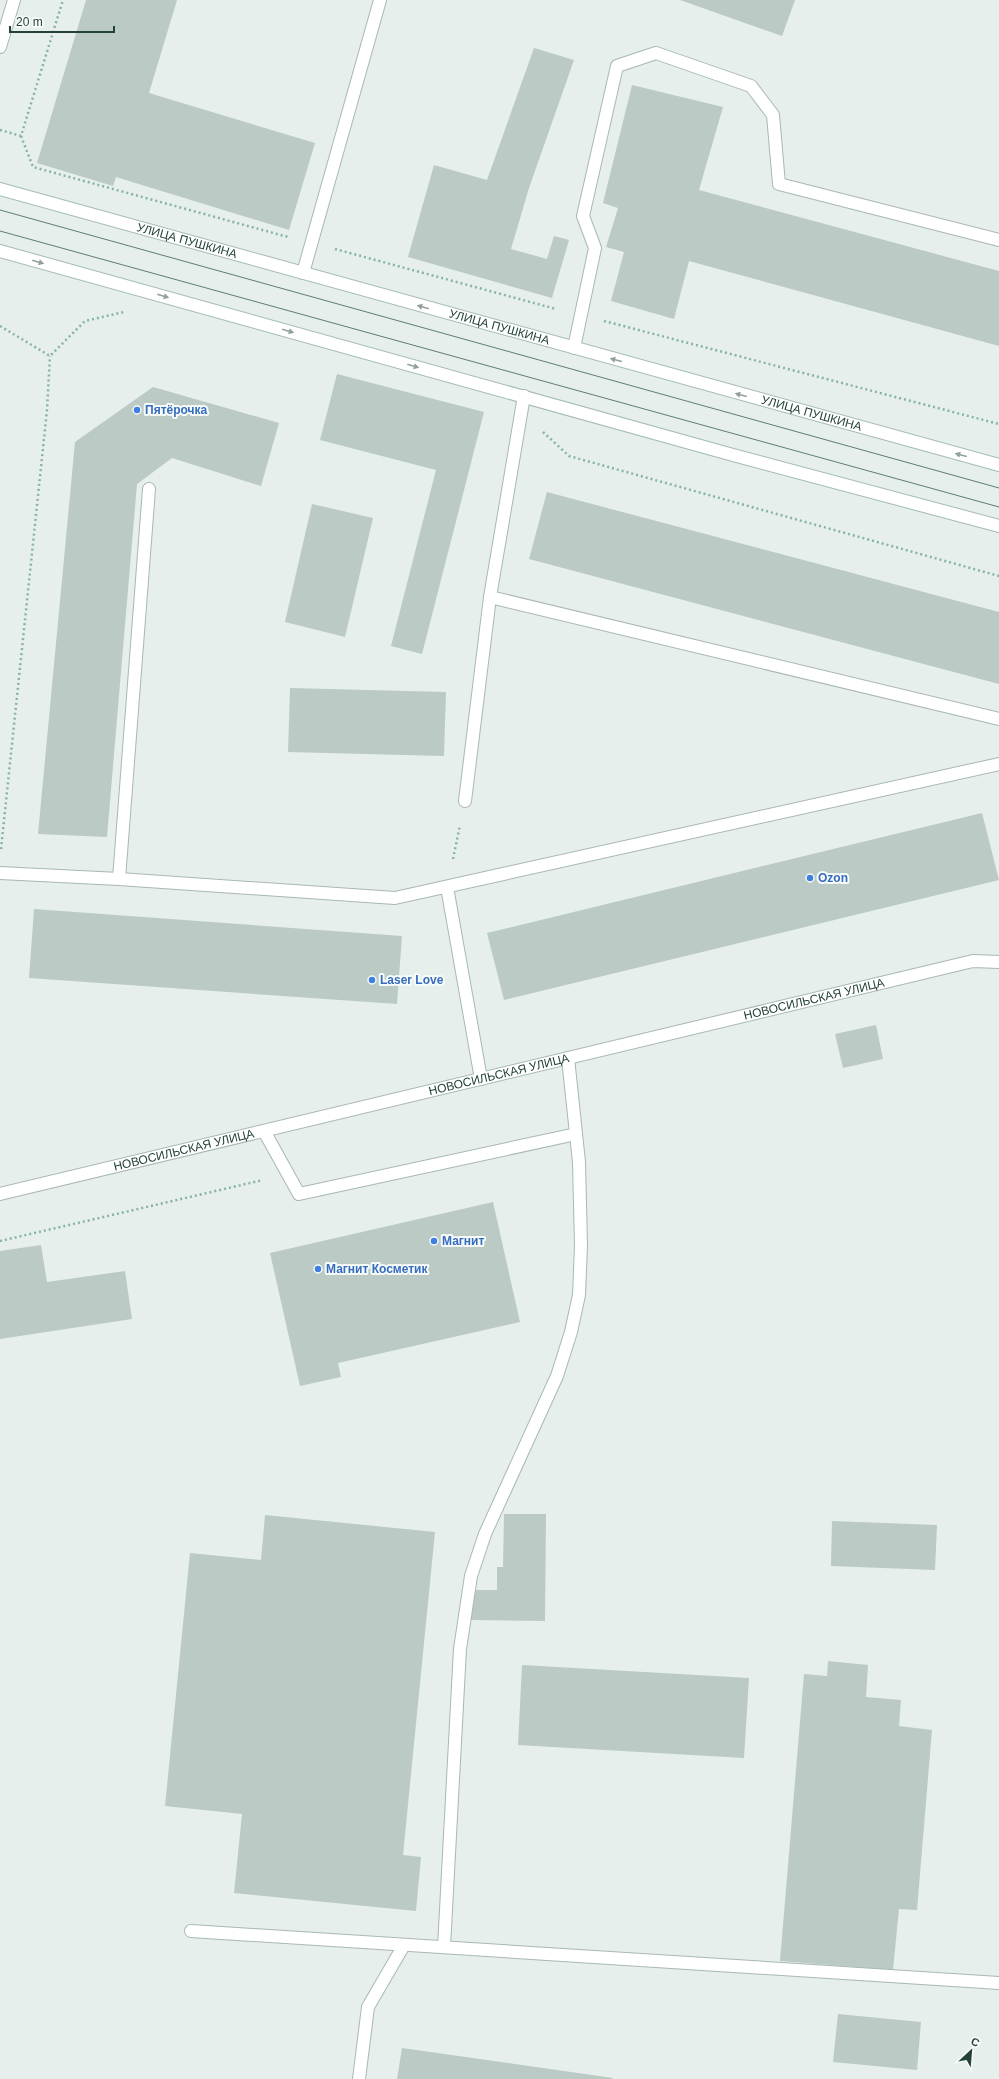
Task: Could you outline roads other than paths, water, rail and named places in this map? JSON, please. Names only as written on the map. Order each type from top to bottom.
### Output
[{"type":"main road","points":[[0,47],[14,0]]},
{"type":"main road","points":[[303,273],[380,0]]},
{"type":"main road","points":[[574,348],[595,248],[583,216],[617,66],[656,52],[751,86],[773,115],[779,184],[999,240]]},
{"type":"main road","name":"УЛИЦА ПУШКИНА","points":[[0,188],[999,465]]},
{"type":"main road","points":[[0,251],[733,455],[999,526]]},
{"type":"main road","points":[[465,801],[490,597],[524,396]]},
{"type":"main road","points":[[119,879],[149,489]]},
{"type":"main road","points":[[490,597],[999,719]]},
{"type":"main road","points":[[0,873],[119,879],[395,898],[999,764]]},
{"type":"main road","points":[[447,887],[481,1079]]},
{"type":"main road","name":"НОВОСИЛЬСКАЯ УЛИЦА","points":[[0,1194],[973,961],[999,962]]},
{"type":"main road","points":[[444,1947],[460,1649],[471,1576],[484,1534],[557,1376],[571,1332],[579,1295],[581,1246],[579,1162],[568,1058]]},
{"type":"main road","points":[[264,1131],[299,1194],[576,1134]]},
{"type":"main road","points":[[191,1931],[999,1983]]},
{"type":"main road","points":[[359,2079],[368,2007],[404,1945]]},
{"type":"tram line","points":[[0,210],[999,488]]},
{"type":"tram line","points":[[0,231],[999,507]]},
{"type":"place","name":"Пятёрочка","points":[[137,410]]},
{"type":"place","name":"Ozon","points":[[810,878]]},
{"type":"place","name":"Laser Love","points":[[372,980]]},
{"type":"place","name":"Магнит","points":[[434,1241]]},
{"type":"place","name":"Магнит Косметик","points":[[318,1269]]}]
